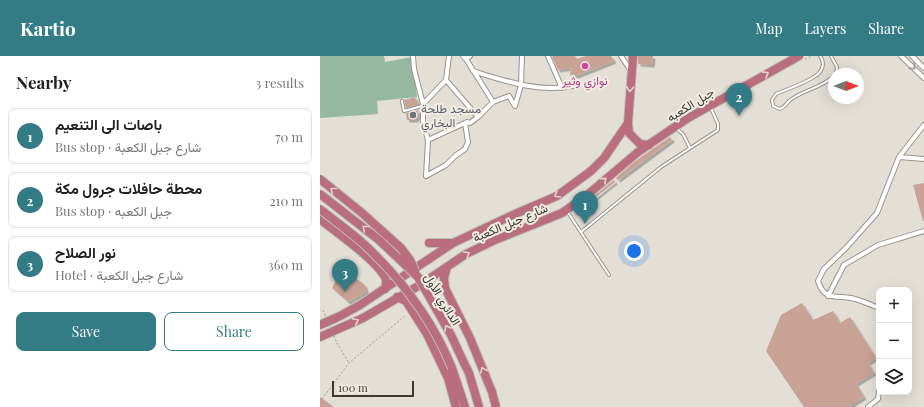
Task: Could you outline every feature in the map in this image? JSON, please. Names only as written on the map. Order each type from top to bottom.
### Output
[{"type":"highway","points":[[633,56],[628,123],[629,133],[640,144],[649,145]]},
{"type":"highway","name":"جبل الكعبه","points":[[638,152],[710,105],[799,56]]},
{"type":"highway","name":"شارع جبل الكعبة","points":[[320,325],[340,316],[385,289],[453,243],[557,196],[591,171],[604,158],[628,123]]},
{"type":"highway","name":"شارع جبل الكعبة","points":[[320,337],[363,318],[420,285],[466,254],[495,240],[556,216],[567,210],[638,152]]},
{"type":"highway","points":[[320,180],[362,213],[401,248],[410,260],[418,277]]},
{"type":"highway","name":"الدائري الأول","points":[[320,194],[379,240],[418,277],[451,335],[469,373],[479,407]]},
{"type":"highway","name":"الدائري الأول","points":[[320,210],[365,246],[396,277],[417,303],[442,344],[452,368],[464,407]]},
{"type":"highway","points":[[320,219],[350,242],[376,266],[384,276],[386,282],[385,289]]},
{"type":"highway","points":[[429,243],[453,243]]},
{"type":"highway","points":[[447,267],[444,278],[445,288],[470,338],[492,392],[496,407]]},
{"type":"highway","points":[[397,298],[406,301],[427,334],[444,371],[456,407]]},
{"type":"street","points":[[414,56],[414,68],[423,105],[423,122],[428,140],[426,176],[446,166],[455,156],[465,149],[468,142],[465,123]]},
{"type":"street","points":[[423,105],[446,80],[449,56]]},
{"type":"street","points":[[428,140],[465,123],[470,123],[493,102],[509,96],[515,106],[521,85],[522,56]]},
{"type":"street","points":[[548,56],[562,88]]},
{"type":"street","points":[[621,56],[631,72]]},
{"type":"street","points":[[901,56],[924,78]]},
{"type":"street","points":[[912,56],[924,68]]},
{"type":"street","points":[[466,57],[473,71],[493,102]]},
{"type":"street","points":[[473,71],[521,85],[562,88],[573,86]]},
{"type":"street","points":[[446,80],[478,117]]},
{"type":"street","points":[[876,307],[854,298],[828,296],[821,290],[818,282],[824,269],[846,248],[877,213],[899,157],[924,125]]},
{"type":"street","points":[[899,157],[924,159]]},
{"type":"street","points":[[828,296],[844,265],[878,245],[924,231]]},
{"type":"street","points":[[868,407],[878,399],[878,395]]},
{"type":"lane","points":[[820,56],[823,65],[819,74],[776,94],[772,100],[773,106],[780,109],[785,107],[790,101],[828,80]]},
{"type":"lane","points":[[830,56],[837,68]]},
{"type":"lane","points":[[402,100],[404,111],[423,105]]},
{"type":"lane","points":[[581,232],[661,167],[718,130],[718,124],[710,105]]},
{"type":"lane","points":[[675,127],[684,134],[690,148]]},
{"type":"lane","points":[[567,210],[609,275]]},
{"type":"path","points":[[323,310],[337,343],[349,363]]},
{"type":"path","points":[[322,399],[349,363],[412,310]]},
{"type":"green space","points":[[320,56],[384,56],[385,62],[412,57],[417,97],[377,101],[378,114],[320,118]]},
{"type":"building","name":"نوازي وثير","points":[[552,56],[575,56],[577,59],[586,56],[611,56],[614,61],[576,76],[570,75],[571,68],[558,70]]},
{"type":"building","points":[[638,56],[653,56],[652,65],[638,64]]},
{"type":"building","points":[[415,97],[418,105],[406,108],[404,100]]},
{"type":"building","name":"مسجد طلحة البخاري","points":[[419,110],[418,113],[420,117],[415,120],[407,120],[406,113]]},
{"type":"building","points":[[670,137],[672,140],[618,180],[616,178],[634,162]]},
{"type":"building","points":[[614,180],[615,182],[576,213],[575,211]]},
{"type":"building","points":[[924,183],[924,221],[923,221],[913,185]]},
{"type":"building","points":[[345,270],[365,285],[366,292],[348,302],[332,288],[337,278]]},
{"type":"building","points":[[802,303],[813,320],[833,311],[840,323],[850,317],[876,358],[868,363],[874,373],[856,384],[864,397],[848,407],[804,407],[766,351],[781,315]]},
{"type":"building","points":[[320,397],[334,407],[320,407]]},
{"type":"place","name":"نوازي وثير","points":[[585,66]]},
{"type":"place","name":"مسجد طلحة البخاري","points":[[413,115]]},
{"type":"place","name":"محطة حافلات جرول مكة","points":[[739,116]]},
{"type":"place","name":"باصات الى التنعيم","points":[[585,224]]},
{"type":"place","name":"نور الصلاح","points":[[345,292]]}]
